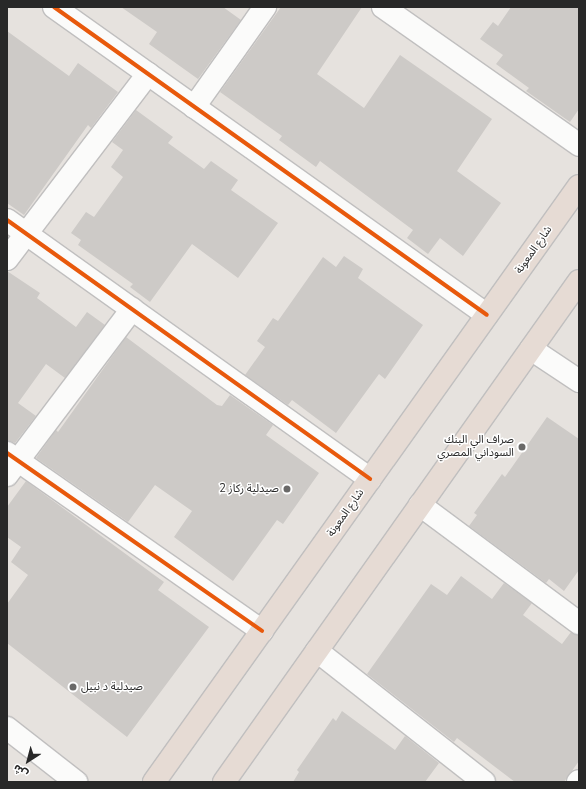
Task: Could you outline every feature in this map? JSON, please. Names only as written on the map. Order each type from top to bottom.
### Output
[{"type":"highway","name":"شارع المعونة","points":[[154,782],[579,186]]},
{"type":"highway","points":[[224,782],[579,281]]},
{"type":"street","points":[[54,7],[488,315]]},
{"type":"street","points":[[194,107],[265,7]]},
{"type":"street","points":[[383,7],[579,145]]},
{"type":"street","points":[[7,259],[148,74]]},
{"type":"street","points":[[7,220],[370,479]]},
{"type":"street","points":[[132,309],[11,463],[262,631]]},
{"type":"street","points":[[531,349],[579,381]]},
{"type":"street","points":[[420,505],[579,623]]},
{"type":"street","points":[[317,651],[484,782]]},
{"type":"street","points":[[7,728],[76,782]]},
{"type":"building","points":[[121,7],[223,7],[241,20],[198,79],[149,44],[157,32]]},
{"type":"building","points":[[281,7],[362,7],[317,74],[364,108],[400,55],[492,119],[457,171],[501,203],[463,256],[440,238],[428,254],[407,238],[413,230],[320,161],[316,167],[279,140],[282,136],[220,92]]},
{"type":"building","points":[[511,7],[579,7],[579,109],[570,122],[526,91],[529,88],[496,64],[503,55],[480,39],[493,22],[498,26]]},
{"type":"building","points":[[7,31],[69,76],[78,63],[118,92],[91,128],[88,125],[24,215],[7,203]]},
{"type":"building","points":[[136,110],[173,137],[168,143],[204,169],[211,161],[238,180],[231,190],[278,223],[238,278],[192,244],[150,302],[130,287],[133,284],[78,245],[81,240],[71,233],[86,212],[94,217],[123,177],[111,167],[123,150],[112,142]]},
{"type":"building","points":[[344,256],[363,269],[358,278],[423,325],[385,379],[379,374],[336,433],[292,400],[288,405],[245,375],[265,347],[257,341],[273,318],[278,321],[323,257],[336,267]]},
{"type":"building","points":[[7,271],[40,293],[37,298],[76,327],[87,312],[105,325],[65,378],[46,364],[18,403],[36,416],[15,443],[7,440]]},
{"type":"building","points":[[126,337],[217,405],[222,406],[230,395],[273,425],[266,435],[319,473],[283,524],[277,520],[233,581],[174,537],[192,511],[155,485],[128,522],[36,458],[56,430],[58,432]]},
{"type":"building","points":[[547,417],[579,439],[579,570],[564,591],[549,579],[546,583],[469,526],[477,515],[474,513],[502,474],[505,477]]},
{"type":"building","points":[[26,481],[164,582],[158,590],[209,627],[127,737],[7,643],[7,604],[28,575],[11,562],[21,547],[7,537],[7,507]]},
{"type":"building","points":[[461,576],[492,599],[504,583],[532,603],[523,615],[562,644],[571,632],[579,635],[579,761],[564,782],[515,782],[457,738],[454,742],[367,674],[431,584],[447,595]]},
{"type":"building","points":[[342,711],[395,750],[405,736],[439,763],[425,782],[293,782],[299,772],[297,770],[333,718],[336,721]]},
{"type":"cycle path","points":[[54,7],[487,315]]},
{"type":"cycle path","points":[[7,220],[370,479]]},
{"type":"cycle path","points":[[7,453],[262,631]]},
{"type":"place","name":"صراف الي البنك السوداني المصري","points":[[522,447]]},
{"type":"place","name":"صيدلية ركاز 2","points":[[287,489]]},
{"type":"place","name":"صيدلية د نبيل","points":[[73,687]]}]
